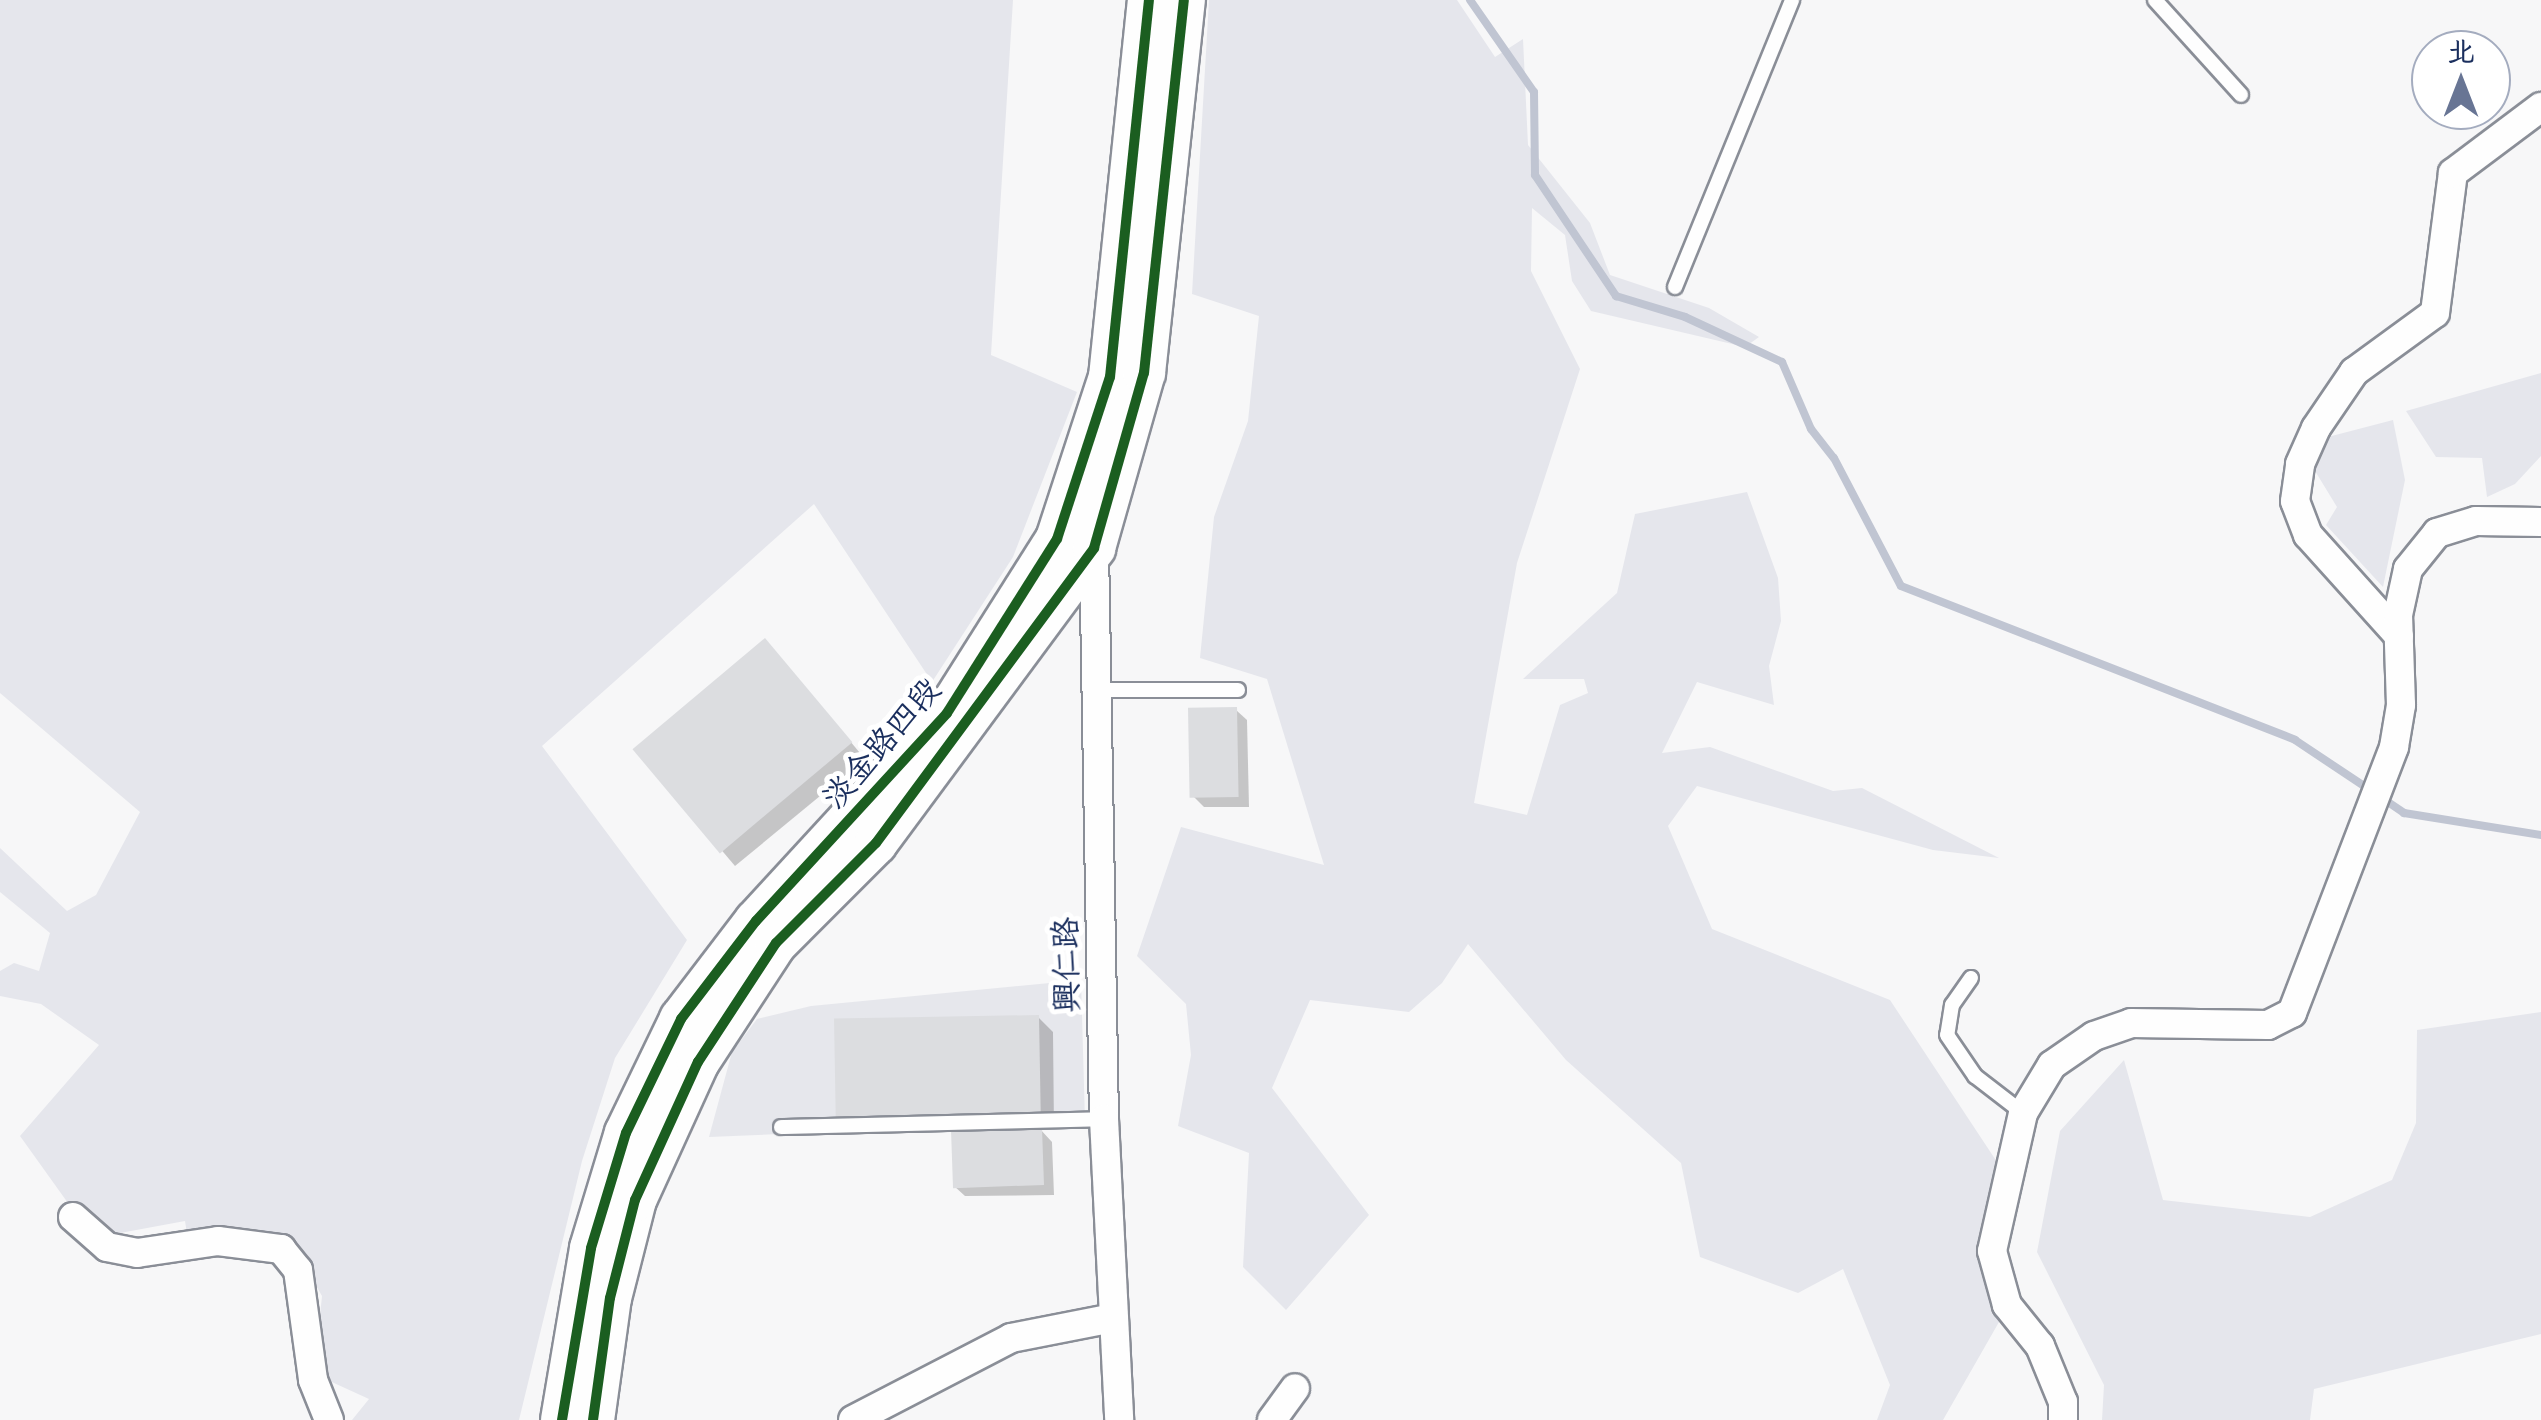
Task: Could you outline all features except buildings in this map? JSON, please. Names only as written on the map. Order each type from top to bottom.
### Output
[{"type":"main road","name":"淡金路四段","points":[[562,1420],[591,1248],[626,1132],[681,1019],[756,921],[947,713],[1076,543],[1110,377],[1149,0]]},
{"type":"main road","name":"淡金路四段","points":[[593,1420],[610,1298],[635,1200],[698,1062],[776,944],[887,829],[1076,543],[1144,373],[1184,0]]},
{"type":"street","points":[[2399,636],[2308,535],[2295,500],[2300,464],[2316,428],[2354,372],[2435,313],[2453,173],[2541,107]]},
{"type":"street","points":[[2063,1420],[2052,1374],[2040,1346],[2007,1305],[1992,1251],[2023,1113],[2052,1065],[2094,1036],[2131,1023],[2268,1025],[2292,1013],[2394,747],[2399,636],[2408,569],[2437,532],[2476,521],[2541,522]]},
{"type":"street","name":"興仁路","points":[[1076,543],[1099,690],[1104,1119],[1119,1420]]},
{"type":"street","points":[[73,1218],[107,1248],[137,1253],[218,1241],[281,1250],[298,1270],[313,1380],[329,1420]]},
{"type":"street","points":[[853,1420],[1010,1338],[1113,1318]]},
{"type":"street","points":[[1272,1420],[1295,1388]]},
{"type":"lane","points":[[1675,287],[1792,0]]},
{"type":"lane","points":[[2155,0],[2242,95]]},
{"type":"lane","points":[[1099,690],[1238,690]]},
{"type":"lane","points":[[1971,978],[1952,1006],[1947,1036],[1975,1076],[2023,1113]]},
{"type":"lane","points":[[782,1128],[1104,1119]]},
{"type":"shaded area","points":[[0,0],[1013,0],[991,355],[1077,392],[1013,557],[932,682],[814,504],[542,746],[687,940],[615,1058],[582,1161],[519,1420],[352,1420],[369,1399],[323,1378],[317,1344],[322,1296],[298,1254],[259,1237],[191,1259],[185,1221],[93,1238],[20,1136],[99,1045],[41,1004],[0,996],[0,971],[14,963],[39,971],[50,933],[0,892],[0,848],[67,911],[96,895],[140,812],[0,693]]},
{"type":"shaded area","points":[[1209,0],[1457,0],[1495,57],[1523,39],[1528,145],[1590,223],[1610,275],[1709,308],[1759,337],[1745,347],[1591,311],[1572,281],[1565,235],[1532,208],[1531,271],[1580,369],[1517,563],[1474,803],[1527,815],[1560,705],[1588,693],[1584,679],[1523,679],[1617,593],[1635,514],[1747,492],[1778,578],[1781,621],[1769,666],[1774,705],[1697,682],[1662,753],[1710,747],[1833,791],[1862,788],[1999,858],[1933,850],[1697,786],[1668,826],[1712,929],[1890,1000],[1999,1165],[1999,1322],[1943,1420],[1877,1420],[1890,1385],[1843,1269],[1798,1293],[1700,1257],[1681,1163],[1566,1060],[1468,944],[1442,983],[1409,1012],[1310,1000],[1272,1088],[1369,1215],[1286,1310],[1243,1267],[1249,1153],[1178,1126],[1191,1055],[1186,1004],[1137,956],[1181,827],[1324,865],[1267,679],[1200,658],[1214,517],[1248,421],[1259,316],[1192,294]]},
{"type":"shaded area","points":[[2541,373],[2541,456],[2515,484],[2487,497],[2482,458],[2436,457],[2406,411]]},
{"type":"shaded area","points":[[2393,420],[2405,480],[2383,587],[2326,525],[2337,507],[2312,466],[2324,438]]},
{"type":"shaded area","points":[[1081,980],[1085,1121],[709,1137],[732,1052],[757,1019],[811,1006]]},
{"type":"shaded area","points":[[2541,1012],[2541,1334],[2314,1389],[2310,1420],[2102,1420],[2104,1385],[2037,1252],[2060,1131],[2124,1060],[2163,1200],[2310,1217],[2392,1180],[2416,1123],[2417,1030]]},
{"type":"waterway","points":[[1470,0],[1534,92],[1535,175],[1616,296],[1685,317],[1782,362],[1811,429],[1834,458],[1901,586],[2295,740],[2370,790]]},
{"type":"waterway","points":[[2382,798],[2404,813],[2541,835]]},
{"type":"cycle path","points":[[562,1420],[591,1248],[626,1133],[681,1019],[756,921],[947,713],[1057,539],[1110,377],[1149,0]]},
{"type":"cycle path","points":[[593,1420],[610,1298],[635,1200],[698,1062],[776,943],[876,843],[1094,548],[1144,373],[1184,0]]}]
